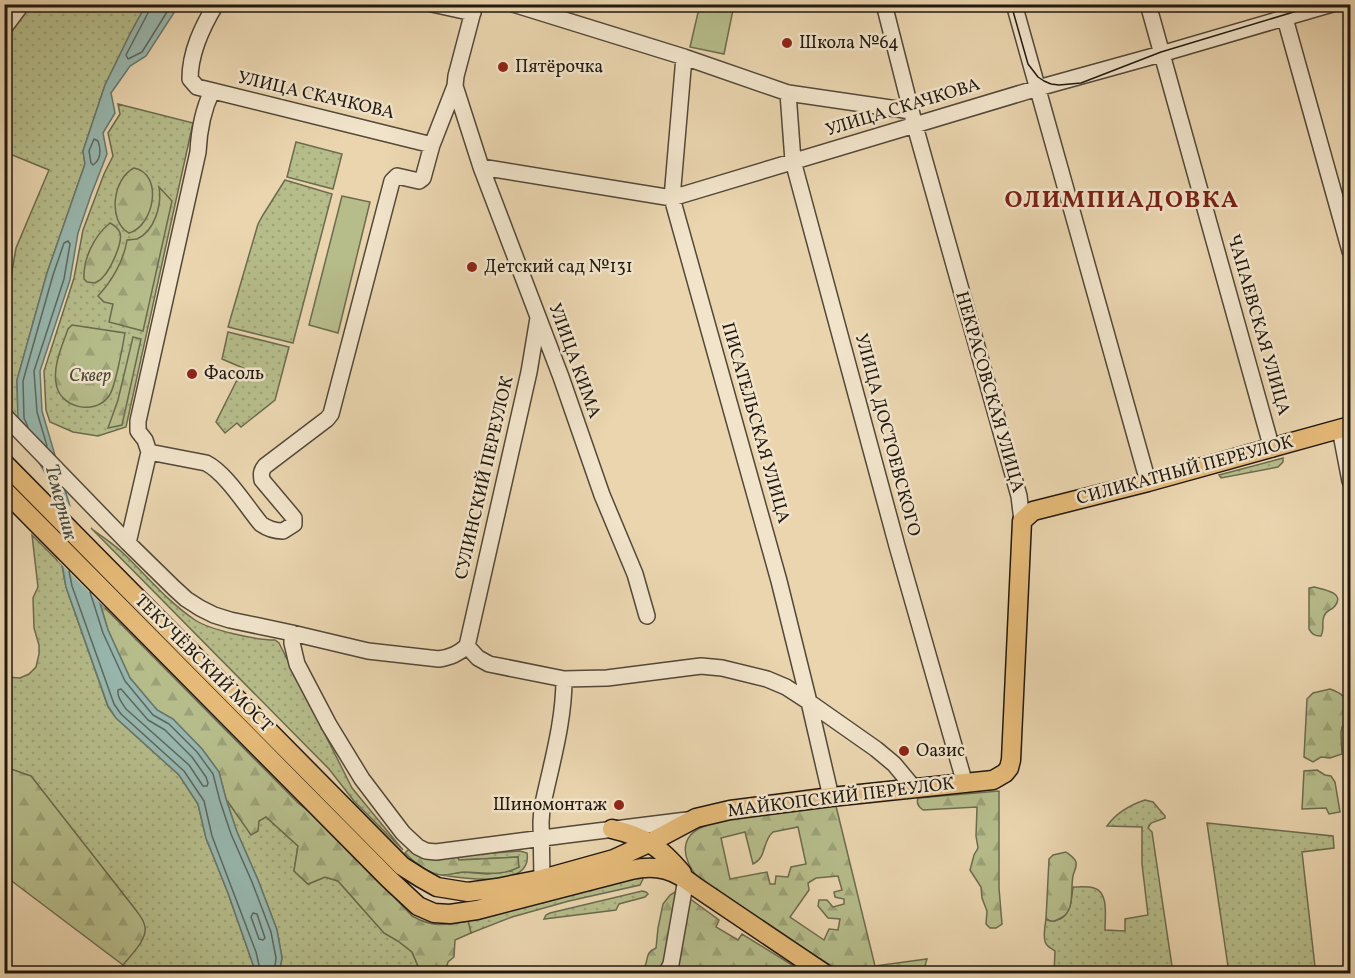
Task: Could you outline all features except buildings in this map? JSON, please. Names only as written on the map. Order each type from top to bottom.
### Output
[{"type":"main road","name":"СИЛИКАТНЫЙ ПЕРЕУЛОК","points":[[1022,521],[1033,511],[1345,428]]},
{"type":"main road","name":"ТЕКУЧЁВСКИЙ МОСТ","points":[[4,463],[402,866]]},
{"type":"main road","name":"ТЕКУЧЁВСКИЙ МОСТ","points":[[4,490],[418,906],[434,913],[450,914],[477,910],[633,869]]},
{"type":"main road","name":"НЕКРАСОВСКАЯ УЛИЦА","points":[[993,780],[1005,773],[1011,760],[1022,521]]},
{"type":"main road","name":"МАЙКОПСКИЙ ПЕРЕУЛОК","points":[[402,866],[437,887],[468,892],[542,879],[614,858],[643,846],[690,820],[730,810],[831,796],[993,780]]},
{"type":"main road","points":[[686,879],[676,855],[675,844],[678,835],[690,820]]},
{"type":"main road","points":[[612,829],[626,832],[680,871],[686,879]]},
{"type":"main road","points":[[633,869],[643,846]]},
{"type":"main road","points":[[633,869],[657,867],[674,872],[825,974]]},
{"type":"street","points":[[4,28],[22,4]]},
{"type":"street","name":"УЛИЦА СКАЧКОВА","points":[[216,4],[199,36],[190,74],[192,83],[197,87],[432,145]]},
{"type":"street","points":[[149,452],[206,463],[213,467],[261,524],[271,530],[283,531],[294,524],[294,518],[262,480],[262,470],[331,414],[392,181],[397,176],[422,180],[432,145],[455,86],[474,9],[432,4]]},
{"type":"street","points":[[513,4],[684,57],[788,93],[913,118]]},
{"type":"street","points":[[1014,4],[1148,482]]},
{"type":"street","name":"ЧАПАЕВСКАЯ УЛИЦА","points":[[1148,4],[1272,449]]},
{"type":"street","name":"УЛИЦА СКАЧКОВА","points":[[481,167],[672,198],[793,161],[913,118],[1038,88],[1161,54],[1282,12],[1332,4]]},
{"type":"street","name":"НЕКРАСОВСКАЯ УЛИЦА","points":[[881,5],[1019,496],[1022,521]]},
{"type":"street","points":[[1282,12],[1350,251]]},
{"type":"street","name":"ПИСАТЕЛЬСКАЯ УЛИЦА","points":[[684,57],[672,198],[779,581],[831,796]]},
{"type":"street","name":"УЛИЦА КИМА","points":[[455,86],[481,167],[561,377],[602,495],[635,574],[647,616]]},
{"type":"street","points":[[128,543],[149,452],[145,440],[138,431],[138,421],[198,152],[202,120],[212,91]]},
{"type":"street","name":"УЛИЦА ДОСТОЕВСКОГО","points":[[788,93],[793,161],[894,534],[965,784]]},
{"type":"street","name":"СУЛИНСКИЙ ПЕРЕУЛОК","points":[[467,646],[529,372],[538,318]]},
{"type":"street","points":[[4,415],[180,594],[214,615],[368,651],[439,659],[458,654],[467,646],[478,658],[489,664],[564,680],[607,678],[701,666],[722,668],[767,679],[786,687],[876,749],[914,788]]},
{"type":"street","points":[[1345,428],[1350,481]]},
{"type":"street","name":"МАЙКОПСКИЙ ПЕРЕУЛОК","points":[[292,633],[297,664],[329,725],[362,779],[403,833],[426,851],[436,852],[690,820]]},
{"type":"street","points":[[542,879],[542,808],[561,721],[564,680]]},
{"type":"street","points":[[666,974],[671,964],[686,879]]},
{"type":"green space","points":[[700,4],[734,5],[724,54],[690,47]]},
{"type":"green space","points":[[28,5],[146,5],[105,85],[83,151],[85,164],[47,273],[17,380],[18,419],[5,407],[5,312],[16,248],[49,170],[5,152],[5,38]]},
{"type":"green space","name":"Сквер","points":[[118,104],[193,123],[126,427],[98,436],[73,432],[50,422],[46,410],[44,371],[74,278],[83,230],[113,156],[108,133],[120,114]]},
{"type":"green space","points":[[296,142],[342,154],[333,189],[287,177]]},
{"type":"green space","points":[[134,168],[143,172],[149,180],[152,200],[145,221],[129,233],[118,219],[115,200],[121,181]]},
{"type":"green space","points":[[285,180],[332,194],[293,343],[228,327],[258,224]]},
{"type":"green space","points":[[159,187],[172,201],[143,331],[109,322],[113,304],[104,302],[98,296],[117,270],[127,240],[137,239],[153,224],[158,209]]},
{"type":"green space","points":[[342,196],[370,202],[338,333],[309,325]]},
{"type":"green space","points":[[110,223],[120,233],[120,243],[115,256],[101,279],[95,283],[87,282],[84,279],[84,271],[91,248],[99,234]]},
{"type":"green space","points":[[72,325],[125,333],[109,396],[95,406],[78,406],[70,403],[59,392],[56,383],[59,356],[68,329]]},
{"type":"green space","points":[[228,332],[289,347],[275,400],[241,427],[237,423],[225,433],[216,422],[243,368],[222,359]]},
{"type":"green space","points":[[133,337],[141,339],[122,425],[108,428],[118,400]]},
{"type":"green space","points":[[1283,458],[1283,462],[1278,467],[1221,478],[1219,475]]},
{"type":"green space","points":[[91,528],[120,550],[167,597],[195,620],[222,631],[275,640],[279,643],[352,788],[403,850],[354,801],[329,769]]},
{"type":"green space","points":[[32,535],[62,565],[66,587],[108,707],[116,718],[179,775],[198,804],[206,838],[256,973],[135,973],[123,965],[138,945],[143,921],[31,777],[5,767],[4,675],[20,678],[29,674],[36,667],[39,654],[34,628],[33,598],[38,587]]},
{"type":"green space","points":[[1314,587],[1335,594],[1338,601],[1324,616],[1321,636],[1317,636],[1309,629],[1309,588]]},
{"type":"green space","points":[[100,603],[298,803],[325,824],[412,916],[440,924],[468,921],[471,933],[455,940],[454,957],[448,962],[445,973],[421,973],[412,952],[384,933],[338,881],[325,877],[308,884],[294,871],[298,846],[266,817],[259,821],[258,831],[251,835],[226,799],[219,772],[202,749],[173,719],[157,710],[130,678],[108,630]]},
{"type":"green space","points":[[1330,689],[1343,696],[1350,710],[1346,724],[1342,727],[1342,754],[1330,758],[1321,757],[1313,762],[1304,757],[1307,699],[1313,693]]},
{"type":"green space","points":[[5,767],[31,776],[144,922],[144,937],[123,965],[5,876]]},
{"type":"green space","points":[[1317,770],[1331,776],[1335,782],[1340,812],[1329,814],[1326,808],[1302,809],[1304,771]]},
{"type":"green space","points":[[999,791],[999,888],[1002,924],[996,928],[990,928],[986,924],[987,911],[981,887],[970,870],[978,848],[977,807],[923,810],[917,800],[918,798]]},
{"type":"green space","points":[[226,799],[251,834],[265,816],[298,846],[294,871],[308,884],[325,877],[338,881],[384,933],[412,952],[421,973],[279,973],[282,958],[277,930]]},
{"type":"green space","points":[[1145,800],[1153,802],[1165,816],[1151,823],[1148,828],[1152,832],[1173,973],[1054,973],[1055,951],[1045,943],[1046,919],[1051,921],[1060,919],[1067,913],[1073,887],[1092,887],[1102,894],[1105,906],[1105,930],[1125,931],[1125,919],[1148,915],[1142,864],[1142,827],[1107,826],[1124,810]]},
{"type":"green space","points":[[828,805],[836,806],[875,966],[927,959],[923,973],[843,973],[703,886],[688,861],[685,850],[687,841],[702,827],[741,817]],"holes":[[[798,827],[806,864],[791,867],[788,877],[776,876],[775,884],[770,884],[767,872],[730,879],[721,838],[745,832],[753,864],[763,854],[767,840],[773,832]],[[838,876],[842,890],[834,892],[835,897],[844,899],[844,904],[833,907],[827,900],[819,900],[818,906],[828,918],[840,919],[838,930],[829,929],[824,940],[790,917],[809,890],[808,883],[816,878]]]},
{"type":"green space","points":[[1207,823],[1333,836],[1334,848],[1302,852],[1315,967],[1307,973],[1229,973]]},
{"type":"green space","points":[[411,847],[457,856],[459,860],[518,857],[519,867],[499,873],[464,872],[441,875],[426,870],[405,853]]},
{"type":"green space","points":[[520,851],[527,853],[526,865],[519,872],[508,877],[479,879],[441,875],[512,871],[518,857],[459,860],[457,856]]},
{"type":"green space","points":[[1066,852],[1076,862],[1070,906],[1064,916],[1051,921],[1046,919],[1049,859],[1053,855]]},
{"type":"green space","points":[[641,877],[643,879],[640,885],[512,917],[471,933],[468,921]]},
{"type":"green space","points":[[642,891],[648,894],[645,897],[619,904],[616,910],[544,919],[550,913]]},
{"type":"green space","points":[[675,892],[682,893],[719,920],[716,927],[738,940],[742,934],[805,973],[640,974],[649,954],[656,948],[663,904]]},
{"type":"water","name":"Темерник","points":[[146,5],[179,5],[146,56],[130,66],[111,93],[115,113],[103,133],[107,154],[78,233],[70,280],[40,371],[42,411],[108,630],[130,678],[157,710],[173,719],[202,749],[219,772],[237,832],[277,930],[282,958],[279,973],[256,973],[206,838],[198,804],[179,775],[116,718],[108,706],[66,587],[47,476],[18,419],[17,380],[47,273],[85,164],[83,151],[105,85]]},
{"type":"pier","points":[[45,481],[75,511],[105,608],[58,561]]},
{"type":"tram line","points":[[1011,4],[1028,64],[1038,77],[1051,84],[1059,85],[1081,83],[1161,52],[1320,4]]},
{"type":"place","name":"Школа №64","points":[[787,43]]},
{"type":"place","name":"Пятёрочка","points":[[503,67]]},
{"type":"place","name":"Детский сад №131","points":[[472,267]]},
{"type":"place","name":"Фасоль","points":[[192,374]]},
{"type":"place","name":"Оазис","points":[[904,751]]},
{"type":"place","name":"Шиномонтаж","points":[[619,805]]},
{"type":"district","name":"ОЛИМПИАДОВКА","points":[[1122,201]]}]
